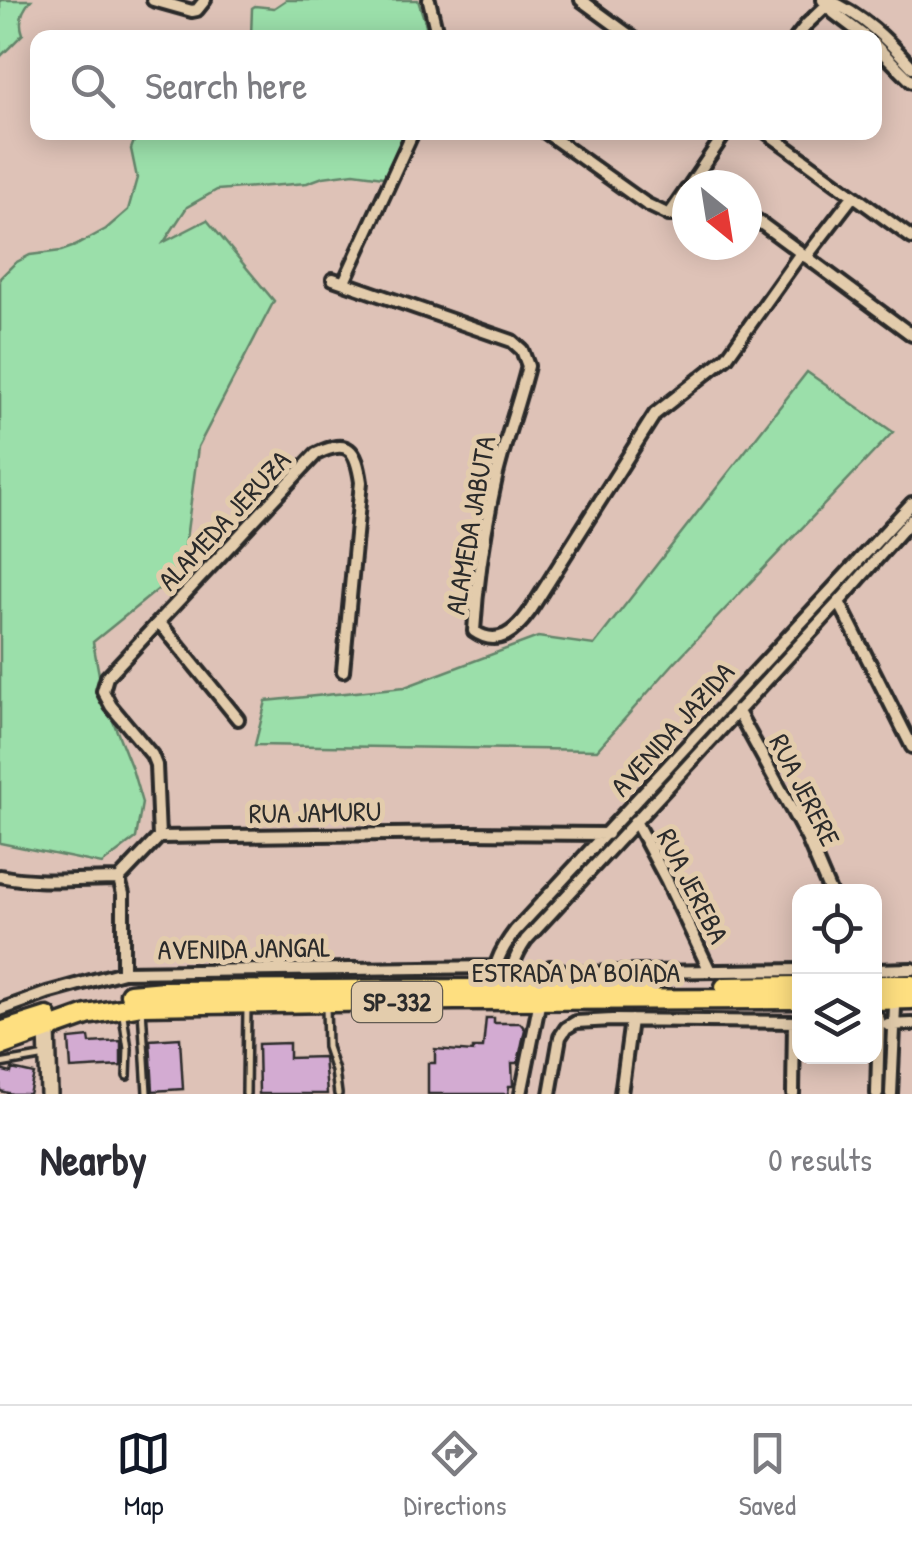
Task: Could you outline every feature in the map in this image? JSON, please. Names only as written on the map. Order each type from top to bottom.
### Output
[{"type":"main road","points":[[882,986],[912,984]]},
{"type":"main road","name":"ESTRADA DA BOIADA","points":[[0,1032],[142,1005],[326,1003],[792,986]]},
{"type":"main road","name":"ESTRADA DA BOIADA","points":[[0,1046],[118,996],[164,991],[502,994],[540,1000],[792,999]]},
{"type":"street","points":[[153,0],[192,10],[198,10],[205,0]]},
{"type":"street","points":[[429,0],[436,30]]},
{"type":"street","points":[[581,0],[623,30]]},
{"type":"street","points":[[802,30],[828,2]]},
{"type":"street","points":[[828,2],[834,13],[856,30]]},
{"type":"street","points":[[828,2],[877,30]]},
{"type":"street","points":[[882,35],[912,67]]},
{"type":"street","points":[[882,52],[912,82]]},
{"type":"street","name":"ALAMEDA JABUTA","points":[[409,140],[339,281],[512,341],[522,350],[528,366],[497,476],[481,558],[474,631],[486,638],[512,633],[655,414],[727,356],[803,256]]},
{"type":"street","points":[[556,140],[646,204],[669,215],[672,211]]},
{"type":"street","points":[[700,170],[720,140]]},
{"type":"street","points":[[777,140],[912,238]]},
{"type":"street","points":[[803,256],[853,196]]},
{"type":"street","points":[[762,224],[912,334]]},
{"type":"street","name":"ALAMEDA JERUZA","points":[[159,837],[156,765],[112,706],[104,691],[107,677],[316,454],[333,446],[344,446],[354,453],[361,482],[342,671]]},
{"type":"street","name":"AVENIDA JAZIDA","points":[[502,994],[494,967],[515,931],[912,503]]},
{"type":"street","name":"AVENIDA JAZIDA","points":[[502,994],[516,955],[526,940],[912,519]]},
{"type":"street","points":[[829,592],[840,591],[839,602],[912,748]]},
{"type":"street","points":[[159,622],[238,719]]},
{"type":"street","name":"RUA JERERE","points":[[728,700],[728,711],[738,710],[807,838],[827,884]]},
{"type":"street","name":"RUA JEREBA","points":[[635,822],[710,971]]},
{"type":"street","name":"RUA JAMURU","points":[[159,837],[444,833],[622,836]]},
{"type":"street","points":[[0,876],[119,879],[159,837]]},
{"type":"street","points":[[119,879],[123,894],[123,972]]},
{"type":"street","name":"AVENIDA JANGAL","points":[[0,1010],[123,972],[494,967]]},
{"type":"street","points":[[550,967],[571,973],[792,970]]},
{"type":"street","points":[[882,970],[912,969]]},
{"type":"street","points":[[521,1094],[540,1000]]},
{"type":"street","points":[[891,1094],[893,1000]]},
{"type":"street","points":[[621,1094],[632,1020]]},
{"type":"street","points":[[550,1094],[560,1037],[566,1028],[584,1021],[792,1022]]},
{"type":"street","points":[[45,1024],[49,1094]]},
{"type":"street","points":[[882,1025],[912,1024]]},
{"type":"street","points":[[793,1094],[795,1064]]},
{"type":"street","points":[[877,1064],[877,1094]]},
{"type":"lane","points":[[246,1094],[247,1002]]},
{"type":"lane","points":[[326,1003],[327,1047],[338,1094]]},
{"type":"lane","points":[[142,1005],[146,1093]]},
{"type":"lane","points":[[121,1008],[128,1050],[126,1076]]},
{"type":"lane","points":[[0,1064],[48,1056]]},
{"type":"green space","points":[[0,0],[31,0],[22,16],[23,34],[0,57]]},
{"type":"green space","points":[[286,0],[418,0],[426,25],[425,30],[251,30],[252,8],[274,8]]},
{"type":"green space","points":[[134,140],[401,140],[395,162],[398,179],[354,173],[307,183],[217,190],[187,207],[164,242],[207,220],[274,301],[198,447],[182,570],[93,642],[103,696],[142,803],[136,838],[102,864],[0,843],[0,278],[30,255],[75,246],[106,229],[128,210],[137,178],[131,149]]},
{"type":"green space","points":[[807,372],[893,432],[597,750],[255,745],[266,701],[405,687],[538,637],[594,645]]},
{"type":"building","points":[[486,1018],[494,1018],[494,1023],[520,1023],[525,1029],[518,1063],[512,1063],[513,1086],[509,1086],[508,1094],[428,1094],[428,1063],[435,1063],[435,1049],[473,1052],[473,1048],[483,1048]]},
{"type":"building","points":[[89,1037],[90,1043],[121,1041],[121,1066],[71,1069],[69,1039]]},
{"type":"building","points":[[180,1038],[183,1089],[153,1091],[150,1040]]},
{"type":"building","points":[[289,1043],[289,1058],[324,1057],[327,1094],[259,1094],[258,1044]]},
{"type":"building","points":[[12,1069],[34,1074],[29,1094],[0,1091],[0,1070],[11,1073]]}]
